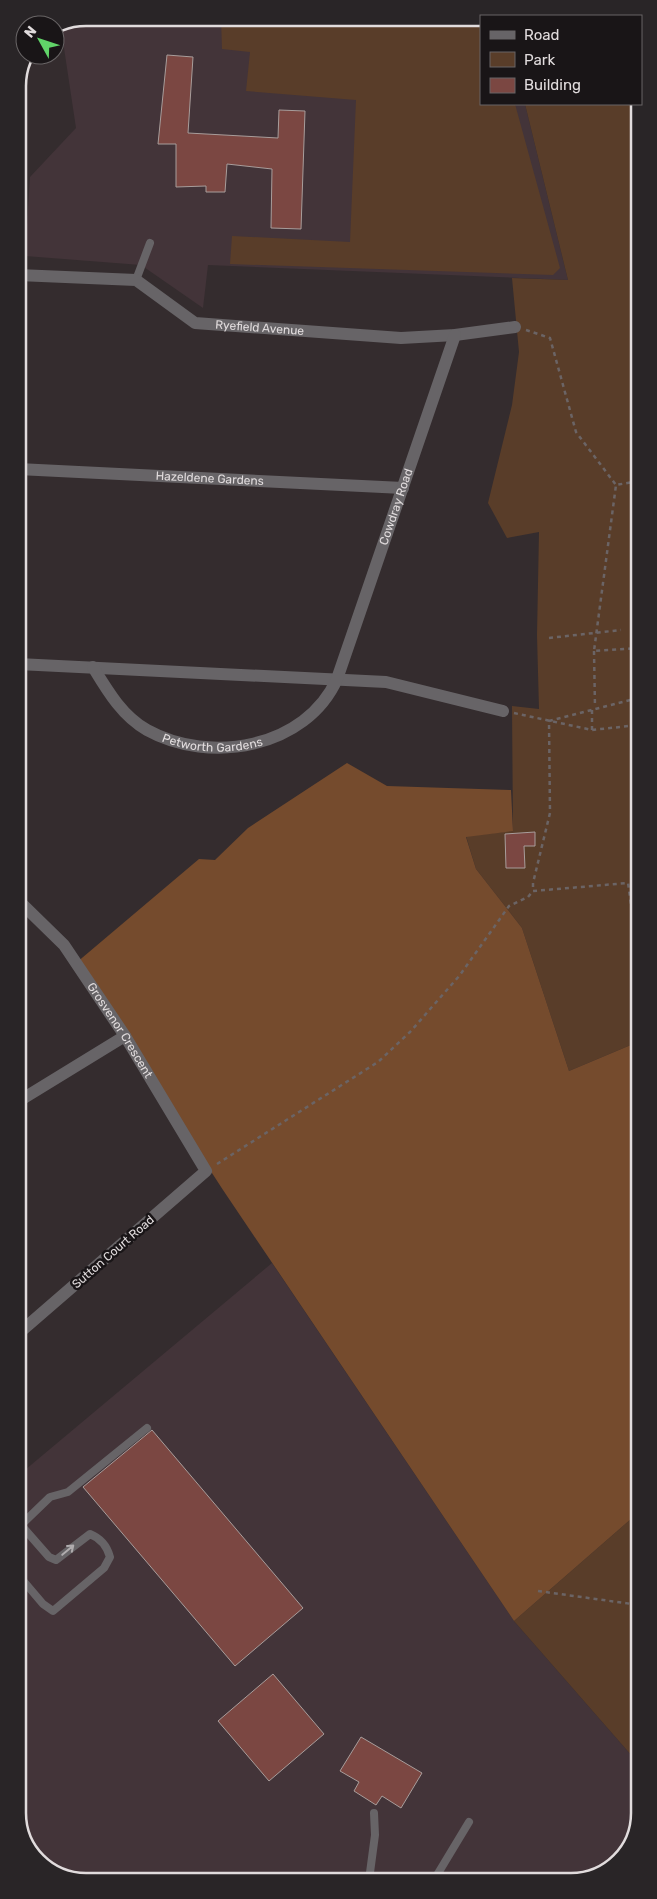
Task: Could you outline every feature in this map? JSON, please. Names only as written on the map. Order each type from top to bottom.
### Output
[{"type":"street","points":[[26,275],[136,280]]},
{"type":"street","name":"Ryefield Avenue","points":[[136,280],[195,323],[401,338],[455,335],[515,327]]},
{"type":"street","name":"Cowdray Road","points":[[337,679],[455,335]]},
{"type":"street","name":"Hazeldene Gardens","points":[[26,470],[403,488]]},
{"type":"street","points":[[26,664],[386,682],[503,711]]},
{"type":"street","name":"Petworth Gardens","points":[[92,667],[126,714],[146,729],[166,738],[214,747],[240,746],[264,741],[292,730],[313,714],[329,696],[337,679]]},
{"type":"street","name":"Grosvenor Crescent","points":[[26,908],[64,945],[125,1036],[206,1171]]},
{"type":"street","points":[[26,1097],[125,1036]]},
{"type":"street","name":"Sutton Court Road","points":[[26,1326],[206,1171]]},
{"type":"lane","points":[[136,280],[150,243]]},
{"type":"lane","points":[[26,1520],[50,1497],[68,1492],[147,1428]]},
{"type":"lane","points":[[26,1533],[48,1557],[56,1560],[90,1534],[97,1537],[108,1550],[110,1556],[104,1568],[53,1610],[43,1604],[26,1584]]},
{"type":"lane","points":[[370,1873],[375,1835],[374,1813]]},
{"type":"lane","points":[[438,1873],[469,1822]]},
{"type":"path","points":[[515,327],[550,338],[576,432],[616,485],[594,651],[592,730]]},
{"type":"path","points":[[616,485],[631,482]]},
{"type":"path","points":[[549,638],[621,630]]},
{"type":"path","points":[[594,651],[631,648]]},
{"type":"path","points":[[549,720],[631,700]]},
{"type":"path","points":[[503,711],[592,730],[631,726]]},
{"type":"path","points":[[533,891],[533,883],[550,813],[549,720]]},
{"type":"path","points":[[206,1171],[378,1062],[410,1032],[460,975],[509,906],[533,891],[628,883],[631,904]]},
{"type":"path","points":[[538,1591],[631,1604]]},
{"type":"shaded area","points":[[480,26],[480,105],[525,105],[568,280],[208,265],[203,308],[141,265],[26,256],[30,177],[76,128],[65,55],[65,31],[75,27]]},
{"type":"shaded area","points":[[347,763],[387,786],[511,790],[513,831],[466,837],[476,869],[522,928],[569,1071],[631,1045],[631,1519],[514,1621],[223,1190],[76,963],[199,859],[215,860],[248,828]]},
{"type":"shaded area","points":[[272,1263],[514,1621],[631,1755],[630,1824],[623,1843],[613,1855],[597,1867],[586,1871],[570,1873],[83,1873],[56,1865],[36,1846],[28,1828],[26,1812],[26,1469]]},
{"type":"green space","points":[[221,26],[480,26],[480,105],[515,105],[560,268],[553,275],[230,264],[232,236],[350,242],[356,100],[246,91],[250,52],[222,49]]},
{"type":"green space","points":[[525,105],[631,105],[631,1045],[569,1071],[522,928],[476,869],[466,836],[513,831],[512,706],[539,709],[537,635],[539,532],[507,538],[488,503],[512,405],[519,352],[512,278],[568,280]]},
{"type":"green space","points":[[631,1519],[631,1755],[514,1621]]},
{"type":"building","points":[[167,55],[193,57],[188,133],[278,138],[279,110],[305,111],[301,229],[271,228],[272,169],[227,164],[225,192],[206,192],[206,186],[176,187],[176,144],[158,144]]},
{"type":"building","points":[[535,832],[535,846],[524,846],[525,868],[506,868],[505,834]]},
{"type":"building","points":[[152,1430],[303,1608],[235,1666],[83,1487]]},
{"type":"building","points":[[273,1674],[324,1734],[269,1781],[218,1721]]},
{"type":"building","points":[[361,1737],[422,1773],[401,1808],[382,1796],[376,1805],[354,1791],[359,1782],[340,1771]]}]
